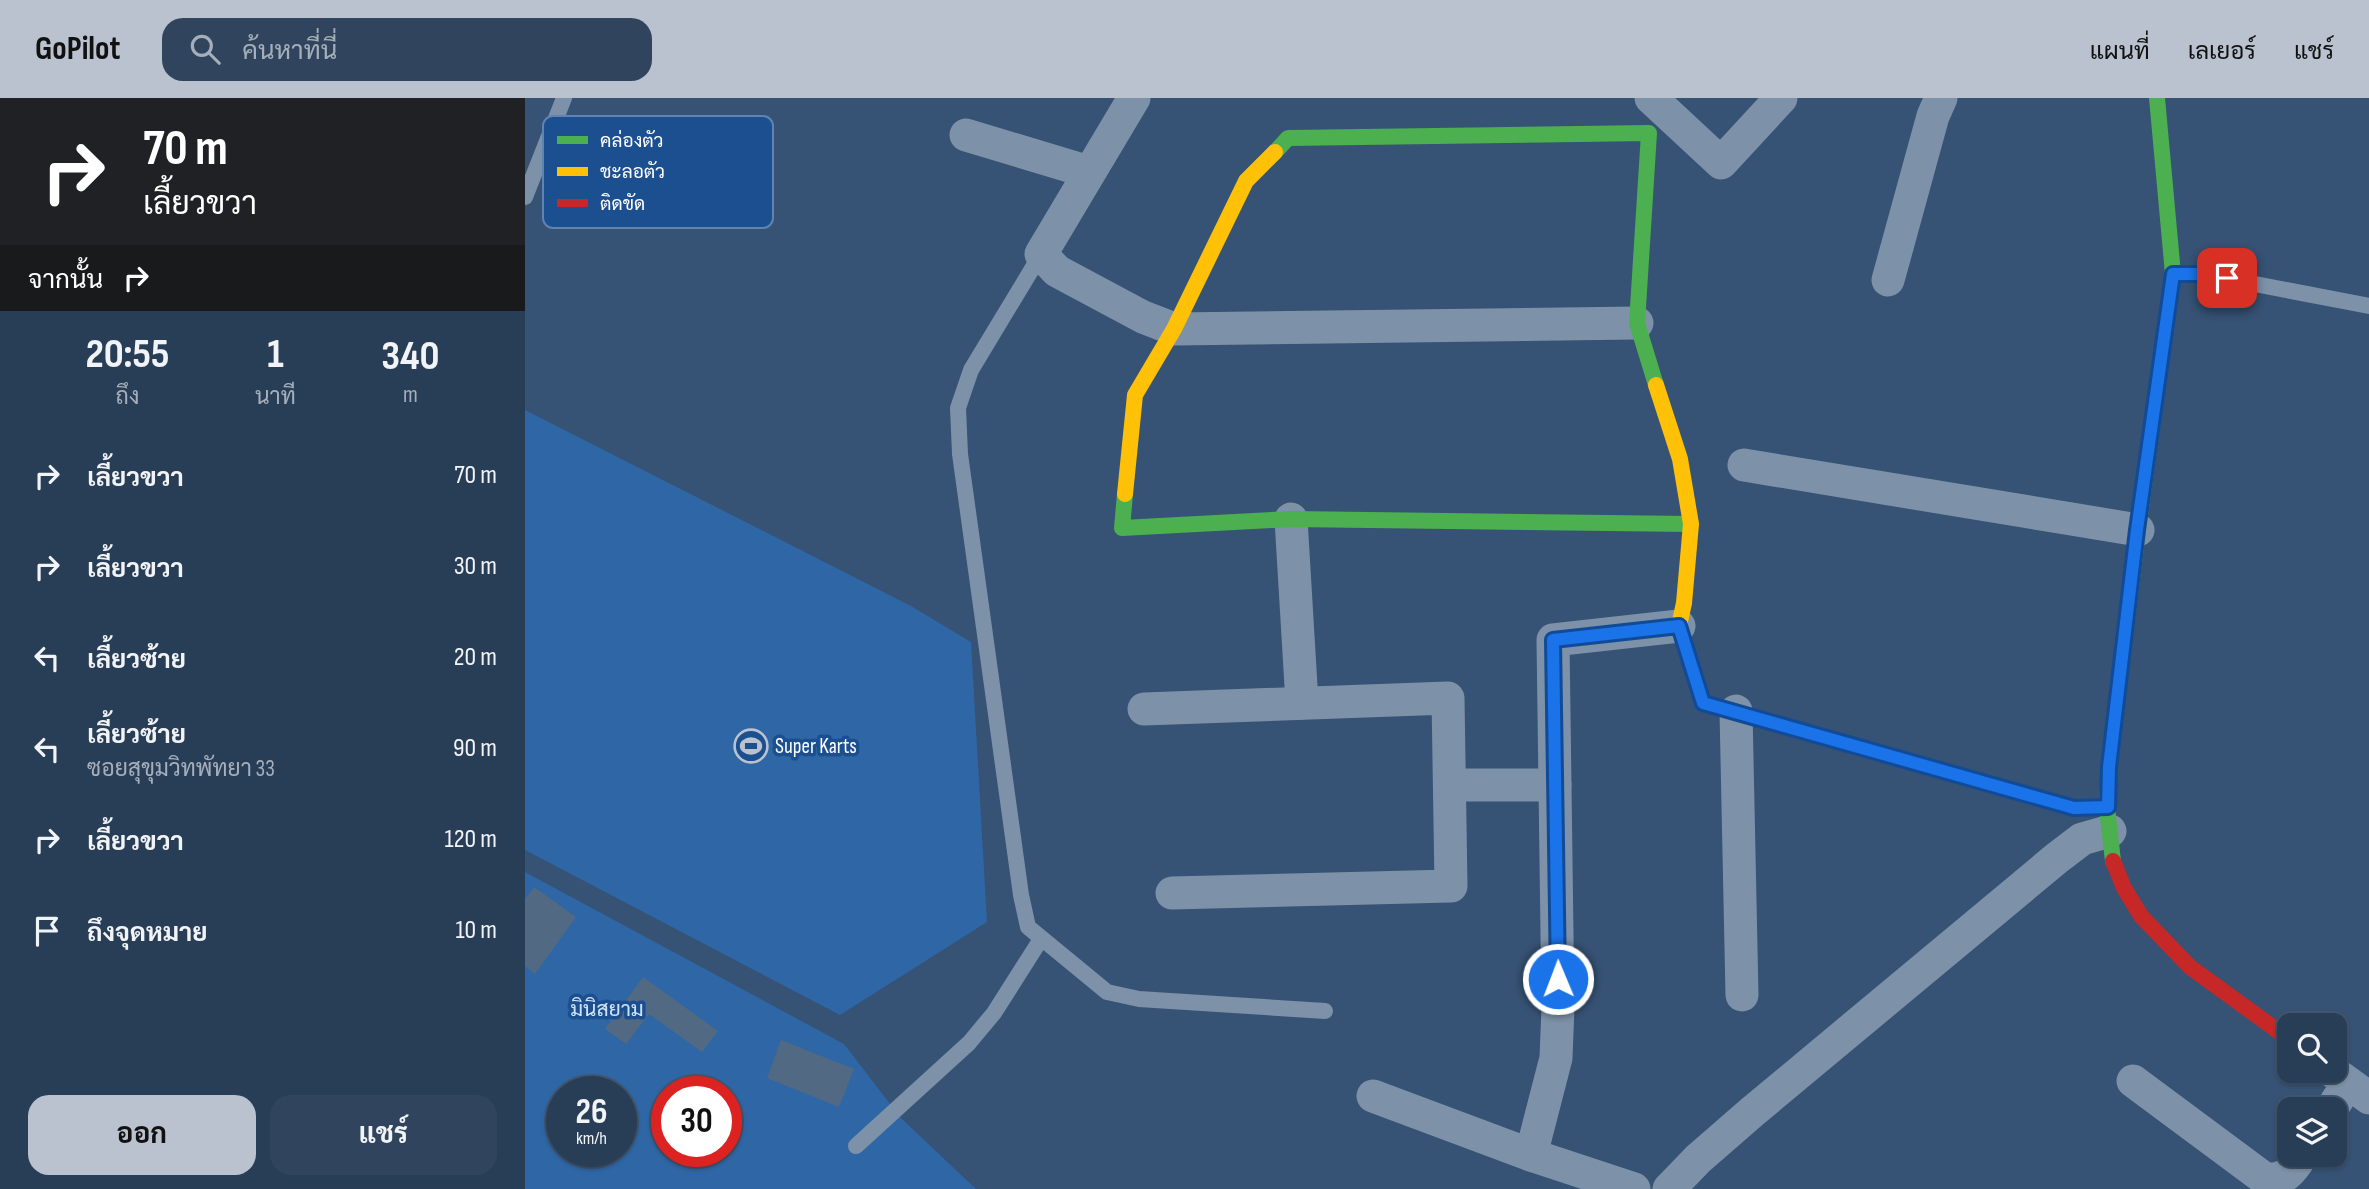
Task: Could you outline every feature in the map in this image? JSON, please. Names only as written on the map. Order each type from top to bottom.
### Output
[{"type":"street","points":[[1134,98],[1041,254],[1057,271],[1143,317],[1174,329],[1637,323]]},
{"type":"street","points":[[1651,98],[1721,163],[1781,98]]},
{"type":"street","points":[[1888,280],[1933,116],[1941,98]]},
{"type":"street","points":[[2157,98],[2173,274],[2137,530],[2109,767],[2112,858],[2124,888],[2141,916],[2190,967],[2277,1030]]},
{"type":"street","points":[[1691,524],[1291,519],[1122,528],[1135,395],[1174,329],[1246,181],[1288,138],[1649,132],[1637,323],[1680,459],[1691,524],[1684,603],[1679,626],[1703,703],[2109,819]]},
{"type":"street","points":[[966,135],[1089,172]]},
{"type":"street","points":[[1744,465],[2137,530]]},
{"type":"street","points":[[1291,519],[1302,703]]},
{"type":"street","points":[[1531,1154],[1556,1058],[1558,1007],[1553,640],[1679,626]]},
{"type":"street","points":[[1144,709],[1448,698],[1451,886],[1172,893]]},
{"type":"street","points":[[1736,711],[1742,995]]},
{"type":"street","points":[[1451,785],[1555,785]]},
{"type":"street","points":[[1669,1189],[1694,1174],[2057,858],[2109,819]]},
{"type":"street","points":[[2133,1081],[2265,1178],[2275,1180],[2287,1175],[2293,1167]]},
{"type":"street","points":[[1373,1096],[1633,1189]]},
{"type":"lane","points":[[557,116],[564,98]]},
{"type":"lane","points":[[525,197],[543,151]]},
{"type":"lane","points":[[1041,254],[971,370],[958,408],[960,454],[1021,895],[1028,927],[1107,992],[1139,999],[1325,1011]]},
{"type":"lane","points":[[2173,274],[2203,274],[2369,306]]},
{"type":"lane","points":[[856,1146],[969,1042],[994,1013],[1041,939]]},
{"type":"green space","name":"Super Karts","points":[[525,410],[911,606],[971,642],[987,922],[840,1015],[525,850]]},
{"type":"green space","name":"มินิสยาม","points":[[525,872],[844,1044],[901,1118],[976,1189],[525,1189]]},
{"type":"building","points":[[534,887],[576,917],[535,974],[525,966],[525,899]]},
{"type":"building","points":[[643,977],[718,1031],[702,1052],[649,1014],[626,1044],[605,1029]]},
{"type":"building","points":[[781,1040],[854,1069],[839,1107],[767,1078]]},
{"type":"traffic: fast","points":[[2113,861],[2107,808],[2109,767],[2173,274],[2157,98]]},
{"type":"traffic: fast","points":[[1275,152],[1288,138],[1649,133],[1637,323],[1656,385]]},
{"type":"traffic: fast","points":[[1125,494],[1122,528],[1291,519],[1691,524]]},
{"type":"traffic: fast","points":[[1681,633],[1703,703],[2074,808],[2107,808]]},
{"type":"traffic: slow","points":[[1125,494],[1135,395],[1174,329],[1246,181],[1275,152]]},
{"type":"traffic: slow","points":[[1656,385],[1680,459],[1691,524],[1684,603],[1679,626],[1681,633]]},
{"type":"traffic: jam","points":[[2113,861],[2124,888],[2141,916],[2190,967],[2277,1030]]},
{"type":"place","name":"Super Karts","points":[[751,746]]},
{"type":"route","points":[[1558,979],[1553,640],[1679,626],[1703,703],[2074,808],[2108,807],[2109,767],[2137,530],[2173,274],[2203,274],[2227,278]]}]
